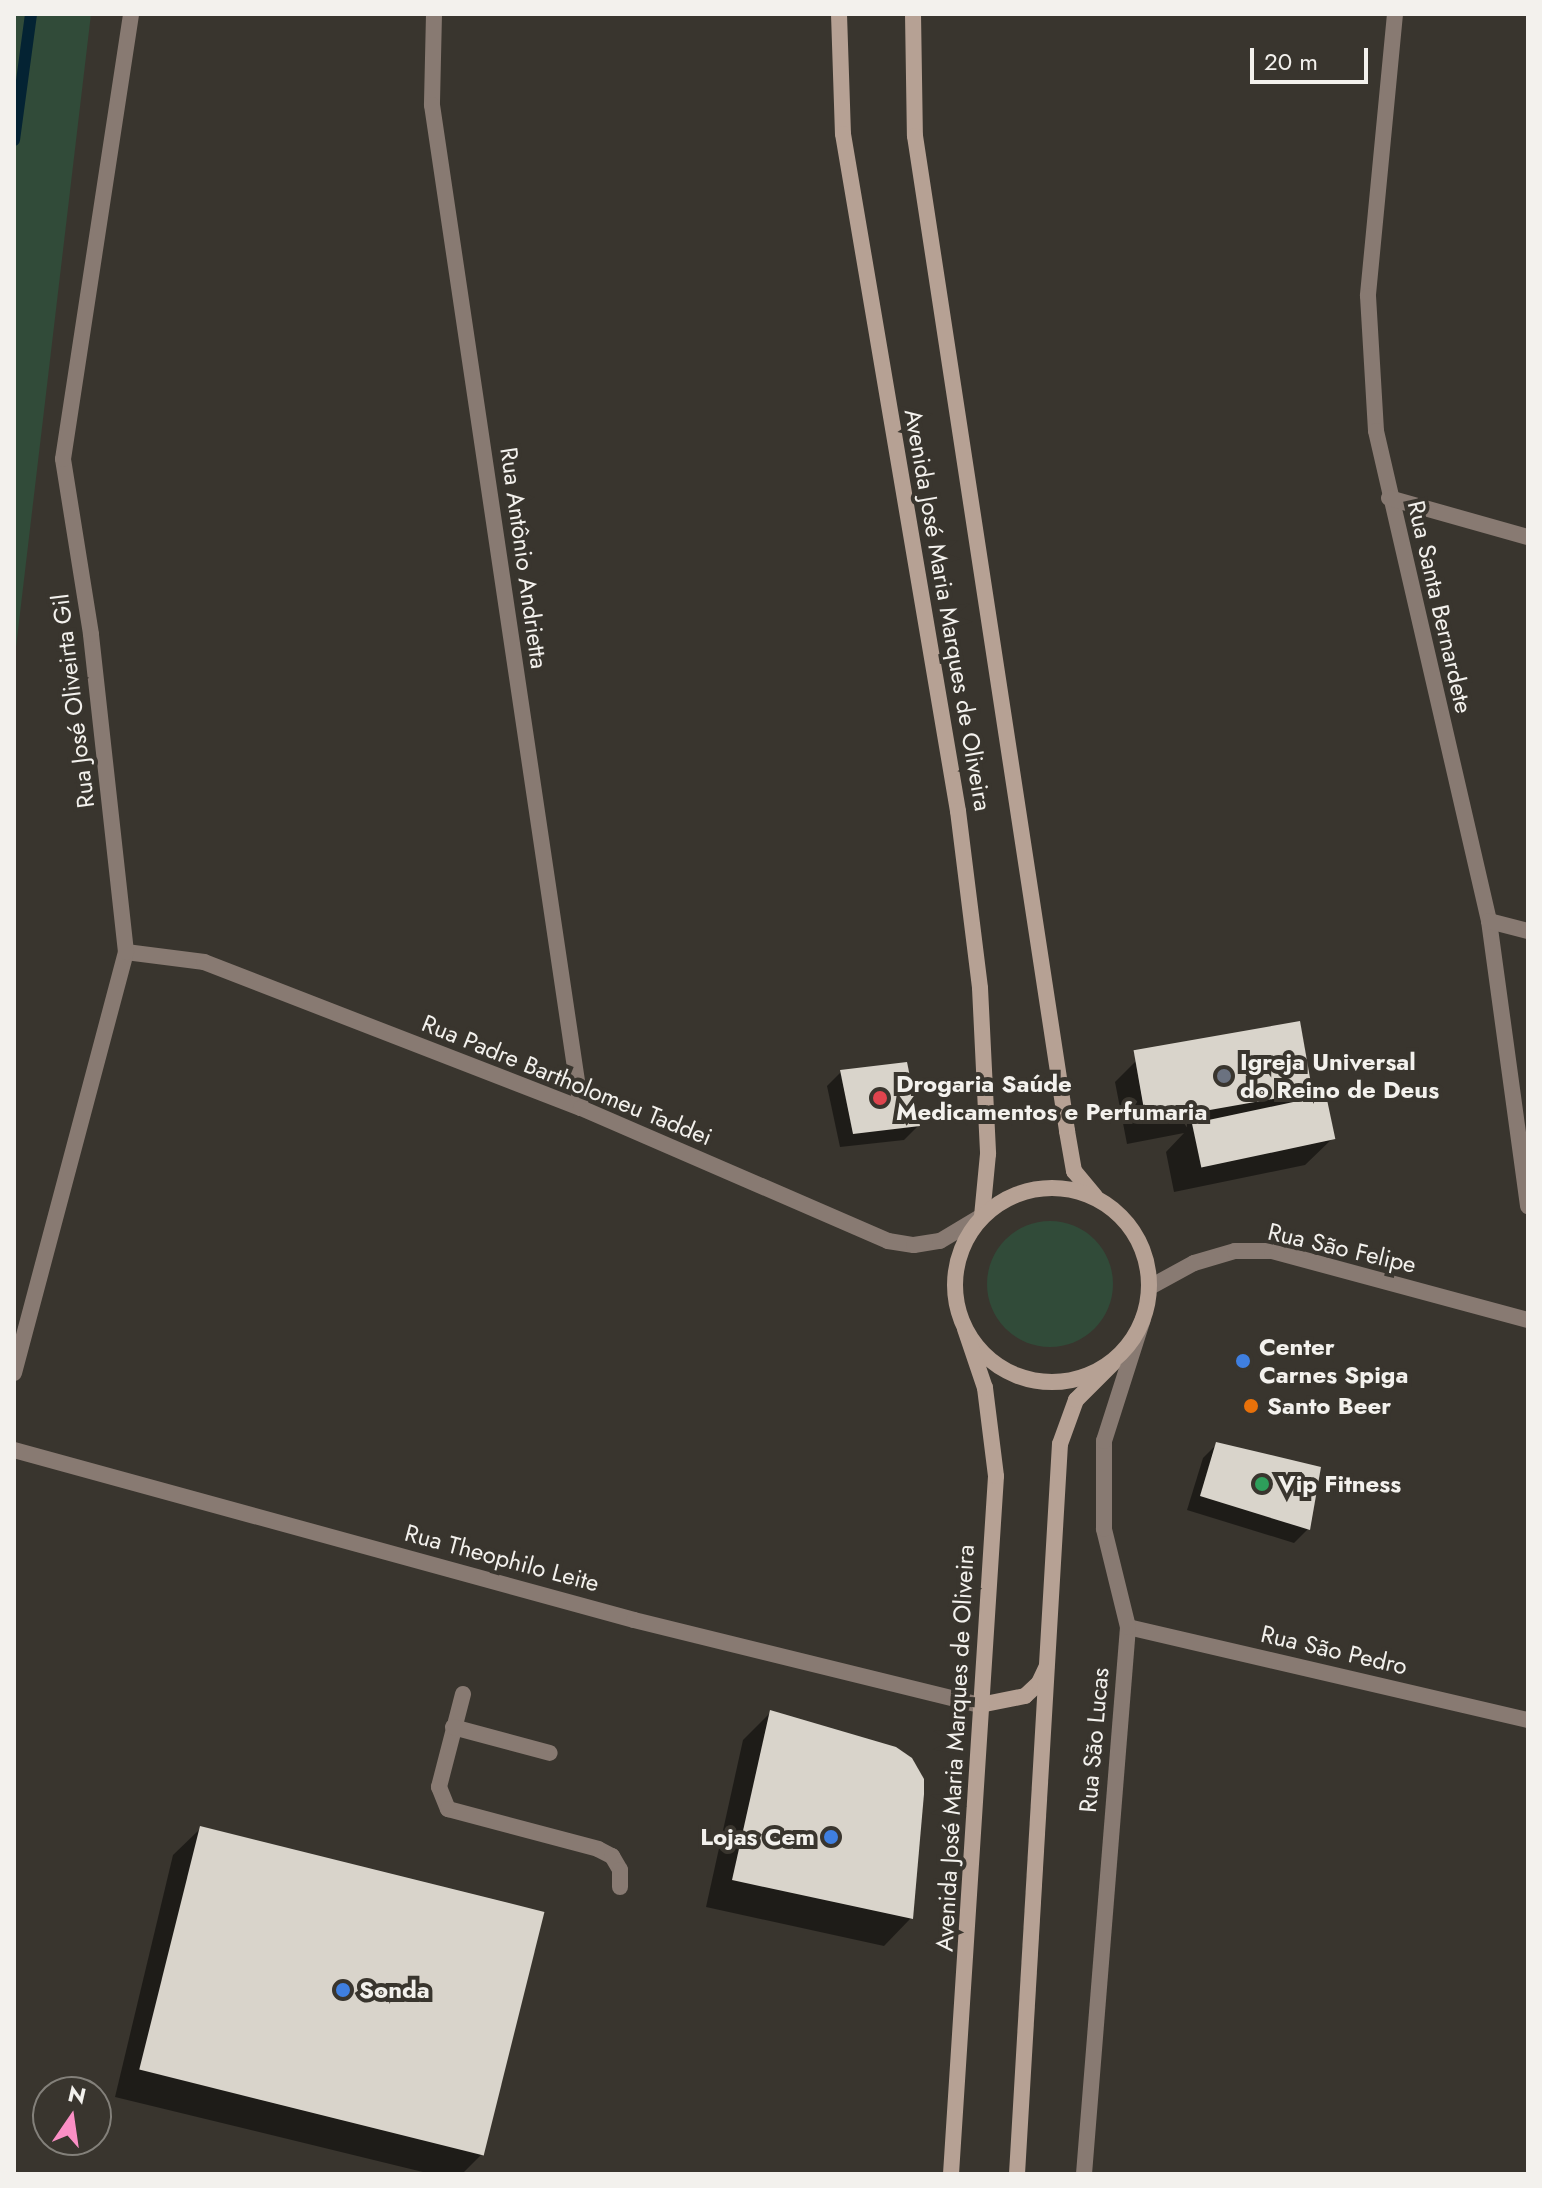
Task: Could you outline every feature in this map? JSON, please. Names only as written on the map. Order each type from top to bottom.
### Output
[{"type":"main road","name":"Avenida José Maria Marques de Oliveira","points":[[839,14],[843,134],[958,811],[980,988],[988,1154],[982,1216]]},
{"type":"main road","name":"Avenida José Maria Marques de Oliveira","points":[[913,14],[915,136],[1055,1052],[1074,1171],[1095,1196]]},
{"type":"main road","points":[[1017,2174],[1063,1428],[1088,1384],[1113,1363],[1143,1319],[1150,1287],[1138,1239],[1120,1214],[1095,1196],[1035,1188],[1006,1198],[982,1216],[963,1238],[954,1270],[955,1300],[965,1329],[999,1366],[1036,1381],[1063,1381],[1113,1363]]},
{"type":"main road","name":"Avenida José Maria Marques de Oliveira","points":[[951,2174],[996,1476],[985,1388],[965,1329]]},
{"type":"main road","points":[[980,1705],[1017,1699],[1033,1690],[1050,1654]]},
{"type":"street","name":"Rua José Oliveirta Gil","points":[[14,1373],[126,952],[91,634],[63,459],[131,14]]},
{"type":"street","name":"Rua Antônio Andrietta","points":[[434,14],[432,105],[581,1108]]},
{"type":"street","name":"Rua Santa Bernardete","points":[[1395,14],[1368,296],[1376,431],[1489,921],[1528,1206]]},
{"type":"street","points":[[1389,498],[1528,537]]},
{"type":"street","points":[[1489,921],[1528,931]]},
{"type":"street","name":"Rua Padre Bartholomeu Taddei","points":[[126,952],[204,962],[581,1108],[888,1241],[914,1245],[940,1241],[982,1216]]},
{"type":"street","name":"Rua São Felipe","points":[[1150,1287],[1194,1263],[1235,1251],[1272,1251],[1528,1320]]},
{"type":"street","name":"Rua São Lucas","points":[[1084,2174],[1128,1627],[1104,1529],[1102,1484],[1111,1414],[1143,1319]]},
{"type":"street","name":"Rua Theophilo Leite","points":[[14,1450],[634,1620],[980,1705]]},
{"type":"street","name":"Rua São Pedro","points":[[1128,1627],[1528,1720]]},
{"type":"street","points":[[463,1694],[439,1787],[448,1809],[598,1849],[616,1863],[620,1887]]},
{"type":"street","points":[[453,1727],[550,1753]]},
{"type":"green space","points":[[14,14],[91,14],[14,664]]},
{"type":"green space","points":[[1050,1221],[1074,1225],[1095,1239],[1109,1260],[1113,1284],[1109,1308],[1095,1329],[1074,1343],[1050,1347],[1026,1343],[1005,1329],[991,1308],[987,1284],[991,1260],[1005,1239],[1026,1225]]},
{"type":"building","name":"Igreja Universal do Reino de Deus","points":[[1300,1021],[1313,1092],[1146,1121],[1134,1050]]},
{"type":"building","name":"Drogaria Saúde Medicamentos e Perfumaria","points":[[907,1062],[920,1126],[853,1134],[840,1070]]},
{"type":"building","points":[[1326,1095],[1335,1139],[1201,1168],[1192,1123]]},
{"type":"building","name":"Vip Fitness","points":[[1216,1442],[1321,1467],[1310,1530],[1200,1496]]},
{"type":"building","name":"Lojas Cem","points":[[770,1710],[896,1747],[912,1758],[924,1779],[913,1919],[732,1880]]},
{"type":"building","name":"Sonda","points":[[200,1826],[544,1912],[484,2155],[139,2070]]},
{"type":"waterway","points":[[14,140],[31,14]]},
{"type":"place","name":"Igreja Universal do Reino de Deus","points":[[1224,1076]]},
{"type":"place","name":"Drogaria Saúde Medicamentos e Perfumaria","points":[[880,1098]]},
{"type":"place","name":"Center Carnes Spiga","points":[[1243,1361]]},
{"type":"place","name":"Santo Beer","points":[[1251,1406]]},
{"type":"place","name":"Vip Fitness","points":[[1262,1484]]},
{"type":"place","name":"Lojas Cem","points":[[831,1837]]},
{"type":"place","name":"Sonda","points":[[343,1990]]}]
